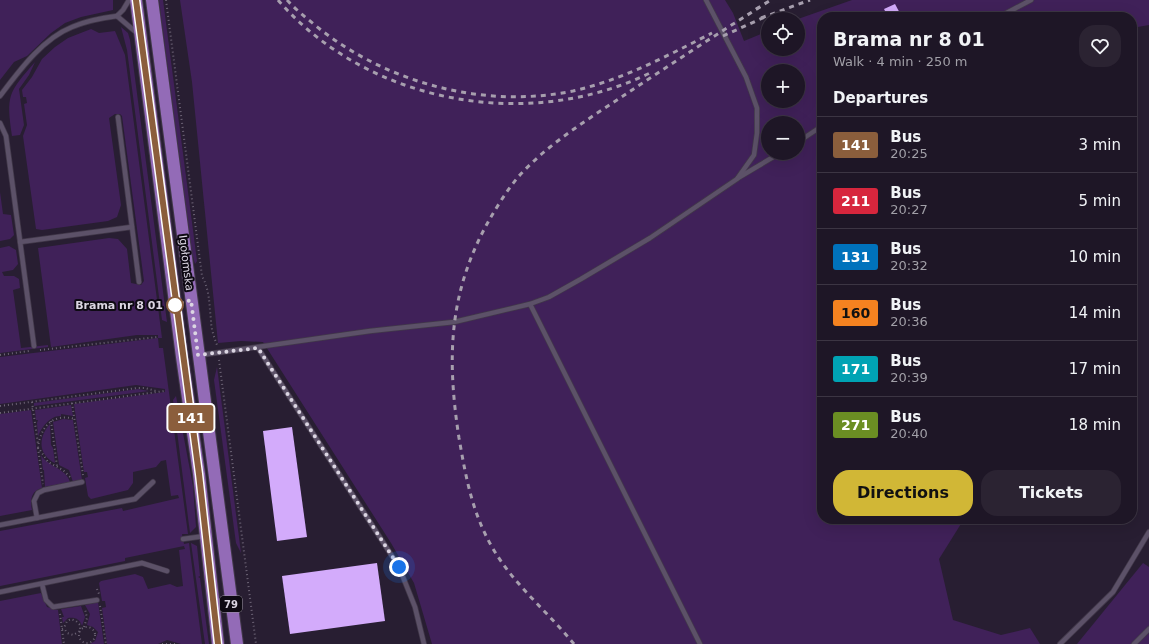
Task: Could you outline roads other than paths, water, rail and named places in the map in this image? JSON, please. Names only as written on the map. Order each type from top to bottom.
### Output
[{"type":"main road","name":"Igołomska","points":[[136,0],[199,474],[218,644]]},
{"type":"main road","name":"Igołomska","points":[[152,0],[237,644]]},
{"type":"lane","points":[[0,96],[30,59],[58,34],[87,22],[117,16],[129,0]]},
{"type":"lane","points":[[706,0],[746,78],[757,108],[757,133],[754,155],[737,179]]},
{"type":"lane","points":[[1009,12],[1031,0]]},
{"type":"lane","points":[[117,16],[130,26],[141,39]]},
{"type":"lane","points":[[118,117],[139,282]]},
{"type":"lane","points":[[0,123],[6,136],[34,346]]},
{"type":"lane","points":[[805,137],[817,129]]},
{"type":"lane","points":[[198,355],[258,348],[370,331],[454,322],[530,304],[549,297],[650,238],[737,179],[768,160]]},
{"type":"lane","points":[[20,242],[132,227]]},
{"type":"lane","points":[[530,304],[700,644]]},
{"type":"lane","points":[[258,348],[399,567],[415,607],[424,644]]},
{"type":"lane","points":[[37,518],[34,501],[38,493],[82,482]]},
{"type":"lane","points":[[0,525],[135,499],[153,482]]},
{"type":"lane","points":[[1060,644],[1113,592],[1149,532]]},
{"type":"lane","points":[[183,539],[205,536]]},
{"type":"lane","points":[[0,592],[142,563],[167,571]]},
{"type":"lane","points":[[42,584],[46,600],[52,606],[59,607],[97,600]]},
{"type":"lane","points":[[1134,644],[1149,629]]},
{"type":"railway","points":[[278,0],[315,35],[357,64],[403,85],[453,98],[503,103],[554,101],[604,91],[652,72]]},
{"type":"railway","points":[[287,0],[321,30],[348,49],[378,65],[408,78],[440,88],[473,94],[506,97],[540,96],[573,91],[609,81],[627,74],[712,33]]},
{"type":"railway","points":[[756,9],[771,0]]},
{"type":"railway","points":[[777,12],[810,0]]},
{"type":"railway","points":[[574,644],[520,586],[500,560],[485,534],[475,508],[464,467],[455,409],[453,382],[452,355],[454,328],[464,276],[474,250],[490,218],[502,199],[519,176],[542,153],[582,123],[760,7]]},
{"type":"railway","points":[[723,36],[761,19]]},
{"type":"place","name":"Brama nr 8 01","points":[[175,305]]}]
